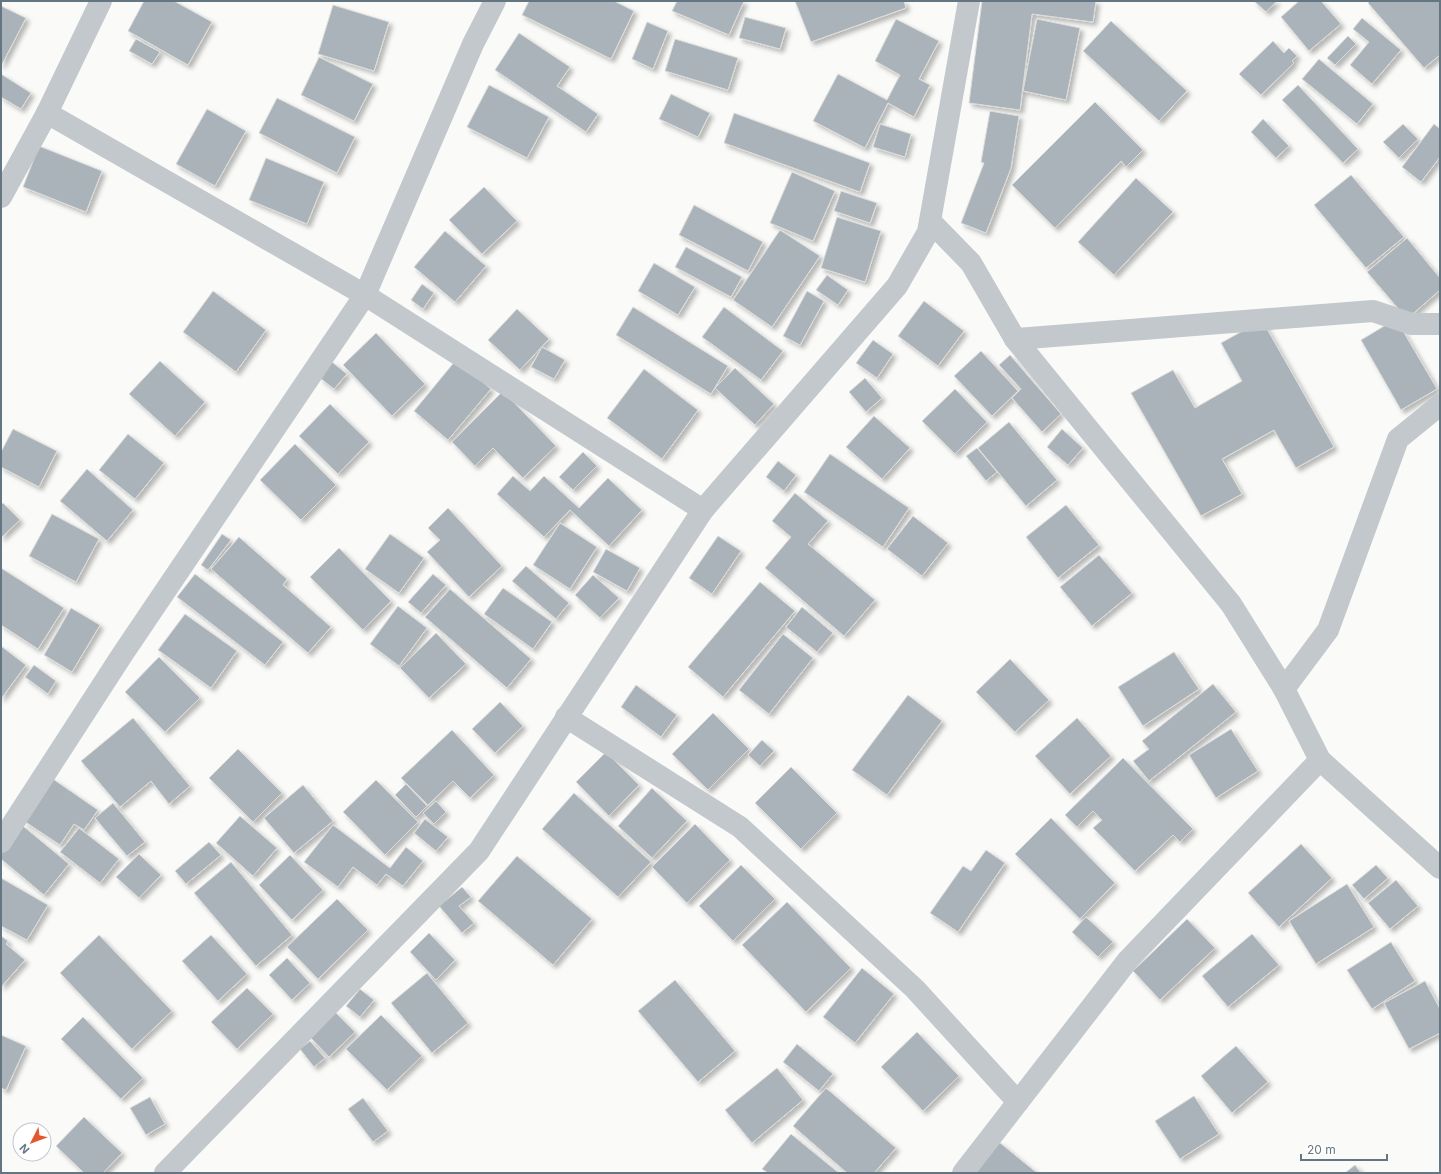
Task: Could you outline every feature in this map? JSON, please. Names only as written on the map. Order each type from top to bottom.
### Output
[{"type":"street","points":[[1,197],[47,113],[101,1]]},
{"type":"street","points":[[1,842],[122,655],[365,295],[473,44],[494,1]]},
{"type":"street","points":[[165,1173],[479,851],[703,510],[897,286],[928,232],[969,1]]},
{"type":"street","points":[[47,113],[365,295],[703,510]]},
{"type":"street","points":[[930,221],[971,263],[1015,339],[1231,604],[1284,689],[1320,760],[1440,868]]},
{"type":"street","points":[[1015,339],[1373,311],[1412,324],[1440,324]]},
{"type":"street","points":[[1284,689],[1328,630],[1398,439],[1440,405]]},
{"type":"street","points":[[566,717],[740,827],[915,989],[1018,1102]]},
{"type":"street","points":[[963,1173],[1128,960],[1320,760]]},
{"type":"building","points":[[144,1],[174,1],[212,22],[188,65],[128,31]]},
{"type":"building","points":[[529,1],[614,1],[634,11],[611,59],[522,15]]},
{"type":"building","points":[[677,1],[744,1],[729,35],[672,11]]},
{"type":"building","points":[[795,1],[904,1],[906,8],[811,42]]},
{"type":"building","points":[[982,1],[1096,1],[1093,22],[1032,14],[1020,110],[969,103]]},
{"type":"building","points":[[1254,1],[1277,1],[1266,12]]},
{"type":"building","points":[[1299,1],[1321,1],[1341,24],[1309,51],[1281,17]]},
{"type":"building","points":[[1370,1],[1440,1],[1440,55],[1424,68],[1368,3]]},
{"type":"building","points":[[333,5],[389,22],[374,71],[318,54]]},
{"type":"building","points":[[1,6],[26,18],[1,66]]},
{"type":"building","points":[[745,17],[786,28],[780,49],[739,38]]},
{"type":"building","points":[[1362,18],[1401,50],[1372,84],[1350,65],[1369,42],[1353,29]]},
{"type":"building","points":[[896,19],[939,41],[919,79],[930,85],[914,117],[888,103],[865,148],[813,121],[838,74],[887,100],[900,75],[875,61]]},
{"type":"building","points":[[1037,19],[1080,28],[1066,100],[1023,91]]},
{"type":"building","points":[[1111,21],[1187,91],[1159,121],[1083,51]]},
{"type":"building","points":[[647,22],[668,31],[653,69],[632,59]]},
{"type":"building","points":[[519,33],[570,67],[557,86],[598,114],[586,132],[495,70]]},
{"type":"building","points":[[1348,36],[1356,44],[1335,65],[1327,58]]},
{"type":"building","points":[[136,39],[160,52],[152,64],[129,51]]},
{"type":"building","points":[[675,39],[738,58],[728,90],[665,71]]},
{"type":"building","points":[[1273,41],[1284,53],[1289,48],[1297,56],[1292,61],[1294,63],[1261,95],[1239,74]]},
{"type":"building","points":[[319,57],[373,84],[354,121],[301,95]]},
{"type":"building","points":[[1319,59],[1373,104],[1357,124],[1302,79]]},
{"type":"building","points":[[1,74],[31,93],[21,109],[1,97]]},
{"type":"building","points":[[489,85],[549,117],[527,158],[467,127]]},
{"type":"building","points":[[1298,85],[1358,149],[1343,163],[1282,100]]},
{"type":"building","points":[[671,94],[710,113],[698,137],[659,119]]},
{"type":"building","points":[[277,98],[355,137],[337,173],[259,133]]},
{"type":"building","points":[[1095,102],[1143,150],[1126,167],[1121,161],[1055,228],[1012,185]]},
{"type":"building","points":[[207,109],[246,131],[215,186],[176,164]]},
{"type":"building","points":[[990,111],[1019,116],[1011,168],[986,233],[961,223],[984,163],[981,162]]},
{"type":"building","points":[[734,113],[870,163],[860,192],[724,143]]},
{"type":"building","points":[[1263,119],[1289,146],[1276,158],[1251,132]]},
{"type":"building","points":[[880,124],[911,134],[905,157],[873,147]]},
{"type":"building","points":[[1403,124],[1418,139],[1399,158],[1383,142]]},
{"type":"building","points":[[1434,124],[1440,129],[1440,157],[1421,182],[1402,167]]},
{"type":"building","points":[[39,146],[102,171],[86,212],[23,187]]},
{"type":"building","points":[[266,158],[324,182],[307,224],[249,200]]},
{"type":"building","points":[[792,172],[835,191],[813,241],[770,223]]},
{"type":"building","points":[[1351,175],[1404,237],[1366,268],[1314,205]]},
{"type":"building","points":[[1136,178],[1173,212],[1114,275],[1078,242]]},
{"type":"building","points":[[484,187],[517,221],[482,254],[449,220]]},
{"type":"building","points":[[841,191],[877,203],[870,223],[834,211]]},
{"type":"building","points":[[694,205],[763,242],[748,271],[679,235]]},
{"type":"building","points":[[837,217],[881,231],[865,282],[821,268]]},
{"type":"building","points":[[780,230],[820,256],[772,327],[733,300]]},
{"type":"building","points":[[445,231],[486,266],[455,302],[414,267]]},
{"type":"building","points":[[1407,238],[1440,278],[1440,290],[1407,319],[1367,272]]},
{"type":"building","points":[[686,247],[742,277],[731,297],[675,267]]},
{"type":"building","points":[[654,263],[695,287],[678,315],[638,291]]},
{"type":"building","points":[[827,275],[848,290],[838,305],[816,290]]},
{"type":"building","points":[[422,284],[434,293],[423,309],[411,300]]},
{"type":"building","points":[[213,291],[266,330],[236,372],[183,332]]},
{"type":"building","points":[[807,291],[824,301],[800,345],[783,336]]},
{"type":"building","points":[[924,301],[964,331],[938,366],[898,336]]},
{"type":"building","points":[[633,307],[728,366],[711,394],[616,335]]},
{"type":"building","points":[[724,307],[783,351],[761,380],[702,337]]},
{"type":"building","points":[[517,309],[549,339],[520,370],[488,340]]},
{"type":"building","points":[[1396,319],[1437,389],[1401,410],[1361,340]]},
{"type":"building","points":[[1262,320],[1334,447],[1296,468],[1274,430],[1222,459],[1242,494],[1201,516],[1131,393],[1173,370],[1195,408],[1242,381],[1221,343]]},
{"type":"building","points":[[376,333],[425,384],[392,416],[343,365]]},
{"type":"building","points":[[873,340],[893,354],[877,378],[856,363]]},
{"type":"building","points":[[542,347],[565,360],[554,379],[531,367]]},
{"type":"building","points":[[981,351],[1018,391],[992,416],[954,376]]},
{"type":"building","points":[[1010,355],[1061,414],[1042,432],[1012,398],[1021,389],[999,365]]},
{"type":"building","points":[[456,360],[491,389],[448,440],[414,411]]},
{"type":"building","points":[[160,361],[205,402],[175,436],[129,394]]},
{"type":"building","points":[[332,362],[347,374],[334,389],[320,378]]},
{"type":"building","points":[[735,368],[774,404],[755,425],[715,388]]},
{"type":"building","points":[[644,369],[698,410],[662,459],[607,418]]},
{"type":"building","points":[[865,378],[882,398],[866,412],[849,392]]},
{"type":"building","points":[[955,389],[987,422],[955,454],[922,421]]},
{"type":"building","points":[[503,391],[556,446],[523,478],[493,448],[475,466],[452,442]]},
{"type":"building","points":[[330,404],[369,442],[338,474],[299,436]]},
{"type":"building","points":[[874,416],[910,448],[882,479],[846,447]]},
{"type":"building","points":[[1009,422],[1057,480],[1026,506],[978,448]]},
{"type":"building","points":[[13,429],[57,451],[39,487],[1,467],[1,452]]},
{"type":"building","points":[[1062,429],[1083,448],[1068,465],[1047,447]]},
{"type":"building","points":[[128,434],[164,463],[135,499],[99,470]]},
{"type":"building","points":[[295,444],[336,485],[301,520],[260,480]]},
{"type":"building","points":[[977,448],[997,472],[986,481],[966,456]]},
{"type":"building","points":[[583,452],[597,466],[573,490],[559,477]]},
{"type":"building","points":[[830,454],[909,508],[883,547],[804,492]]},
{"type":"building","points":[[778,461],[796,475],[784,491],[766,477]]},
{"type":"building","points":[[87,469],[133,510],[107,541],[60,501]]},
{"type":"building","points":[[513,476],[530,491],[544,476],[579,508],[608,478],[642,510],[609,546],[570,510],[544,537],[497,494]]},
{"type":"building","points":[[795,493],[828,521],[808,544],[875,600],[844,636],[765,568],[791,537],[772,521]]},
{"type":"building","points":[[3,503],[20,520],[1,538],[1,505]]},
{"type":"building","points":[[1066,505],[1099,545],[1058,578],[1026,537]]},
{"type":"building","points":[[448,508],[502,566],[469,597],[427,552],[440,540],[428,528]]},
{"type":"building","points":[[52,514],[99,539],[76,582],[29,556]]},
{"type":"building","points":[[913,516],[948,543],[922,576],[887,549]]},
{"type":"building","points":[[560,523],[597,547],[570,589],[533,565]]},
{"type":"building","points":[[222,534],[231,540],[208,570],[201,565]]},
{"type":"building","points":[[390,534],[424,558],[399,593],[365,569]]},
{"type":"building","points":[[718,536],[741,551],[712,594],[689,578]]},
{"type":"building","points":[[239,537],[287,579],[283,585],[331,627],[308,653],[211,569]]},
{"type":"building","points":[[339,548],[391,601],[363,630],[310,577]]},
{"type":"building","points":[[606,549],[640,568],[627,591],[593,572]]},
{"type":"building","points":[[1099,555],[1132,593],[1092,626],[1060,587]]},
{"type":"building","points":[[526,566],[569,603],[556,619],[512,581]]},
{"type":"building","points":[[1,568],[64,608],[38,649],[1,625]]},
{"type":"building","points":[[195,574],[283,642],[265,665],[177,597]]},
{"type":"building","points":[[433,574],[446,585],[421,613],[408,602]]},
{"type":"building","points":[[593,575],[619,598],[600,618],[575,595]]},
{"type":"building","points":[[760,582],[795,611],[723,697],[688,667]]},
{"type":"building","points":[[503,588],[552,622],[533,649],[484,614]]},
{"type":"building","points":[[450,589],[531,659],[507,688],[425,617]]},
{"type":"building","points":[[398,606],[427,628],[399,666],[370,644]]},
{"type":"building","points":[[802,607],[833,633],[817,652],[786,627]]},
{"type":"building","points":[[71,608],[100,625],[72,672],[44,655]]},
{"type":"building","points":[[185,614],[237,651],[211,688],[158,650]]},
{"type":"building","points":[[436,633],[466,664],[429,698],[400,668]]},
{"type":"building","points":[[783,634],[813,658],[769,714],[739,690]]},
{"type":"building","points":[[1,646],[26,665],[1,699]]},
{"type":"building","points":[[1174,652],[1199,689],[1143,726],[1118,687]]},
{"type":"building","points":[[159,657],[200,698],[165,732],[125,692]]},
{"type":"building","points":[[1010,659],[1049,700],[1015,732],[976,692]]},
{"type":"building","points":[[34,665],[56,681],[48,694],[25,677]]},
{"type":"building","points":[[1213,684],[1236,712],[1149,781],[1133,761],[1149,749],[1142,741]]},
{"type":"building","points":[[636,685],[677,715],[661,737],[621,707]]},
{"type":"building","points":[[908,695],[942,721],[887,795],[852,770]]},
{"type":"building","points":[[500,702],[523,726],[495,753],[472,729]]},
{"type":"building","points":[[713,713],[749,749],[708,790],[672,754]]},
{"type":"building","points":[[133,718],[190,786],[169,804],[151,781],[120,807],[81,761]]},
{"type":"building","points":[[1077,718],[1111,756],[1070,794],[1035,756]]},
{"type":"building","points":[[1231,729],[1258,771],[1216,798],[1189,755]]},
{"type":"building","points":[[452,730],[494,775],[470,798],[453,781],[428,805],[401,778]]},
{"type":"building","points":[[762,740],[774,751],[760,766],[748,755]]},
{"type":"building","points":[[238,749],[282,793],[253,822],[209,778]]},
{"type":"building","points":[[606,752],[639,785],[609,816],[576,782]]},
{"type":"building","points":[[1123,758],[1193,829],[1180,842],[1173,835],[1135,871],[1093,828],[1102,820],[1093,811],[1077,827],[1065,815]]},
{"type":"building","points":[[791,767],[837,813],[801,849],[755,803]]},
{"type":"building","points":[[53,779],[98,810],[84,830],[74,824],[60,845],[24,821]]},
{"type":"building","points":[[376,780],[418,822],[385,855],[343,812]]},
{"type":"building","points":[[406,784],[427,806],[416,817],[395,795]]},
{"type":"building","points":[[303,785],[333,821],[294,853],[264,818]]},
{"type":"building","points":[[652,788],[687,821],[652,858],[618,826]]},
{"type":"building","points":[[574,793],[651,862],[618,897],[542,829]]},
{"type":"building","points":[[436,801],[446,812],[434,824],[423,813]]},
{"type":"building","points":[[113,803],[145,842],[127,856],[95,818]]},
{"type":"building","points":[[240,816],[277,848],[253,876],[216,843]]},
{"type":"building","points":[[1051,818],[1115,883],[1080,919],[1015,854]]},
{"type":"building","points":[[425,819],[448,837],[436,851],[414,833]]},
{"type":"building","points":[[695,824],[730,860],[687,903],[652,867]]},
{"type":"building","points":[[333,825],[390,868],[406,847],[423,861],[403,886],[386,874],[377,885],[353,867],[338,887],[304,862]]},
{"type":"building","points":[[23,826],[69,864],[44,895],[1,859],[1,854]]},
{"type":"building","points":[[79,828],[119,859],[100,883],[60,852]]},
{"type":"building","points":[[209,842],[221,855],[186,884],[175,871]]},
{"type":"building","points":[[1301,844],[1332,878],[1279,927],[1248,893]]},
{"type":"building","points":[[986,850],[1005,863],[958,932],[930,913],[963,866],[971,871]]},
{"type":"building","points":[[139,854],[161,875],[139,898],[116,877]]},
{"type":"building","points":[[290,855],[323,890],[292,920],[259,885]]},
{"type":"building","points":[[517,856],[592,919],[553,965],[478,901]]},
{"type":"building","points":[[231,862],[292,935],[256,966],[194,893]]},
{"type":"building","points":[[741,865],[775,899],[733,941],[699,906]]},
{"type":"building","points":[[1376,865],[1388,878],[1364,899],[1352,885]]},
{"type":"building","points":[[1,878],[48,905],[27,940],[1,926]]},
{"type":"building","points":[[1396,880],[1418,906],[1390,929],[1368,903]]},
{"type":"building","points":[[1347,884],[1374,927],[1316,964],[1289,921]]},
{"type":"building","points":[[462,887],[471,897],[459,906],[474,923],[462,933],[439,906]]},
{"type":"building","points":[[337,899],[368,930],[318,979],[287,947]]},
{"type":"building","points":[[787,902],[851,968],[806,1012],[742,945]]},
{"type":"building","points":[[1086,917],[1113,942],[1098,957],[1072,932]]},
{"type":"building","points":[[1187,919],[1215,948],[1160,1000],[1133,971]]},
{"type":"building","points":[[429,933],[455,960],[436,980],[410,952]]},
{"type":"building","points":[[1252,934],[1279,965],[1228,1007],[1202,976]]},
{"type":"building","points":[[99,935],[172,1011],[132,1049],[60,973]]},
{"type":"building","points":[[211,935],[247,974],[218,1001],[182,961]]},
{"type":"building","points":[[1,936],[8,941],[6,944],[25,960],[1,987]]},
{"type":"building","points":[[1391,942],[1415,981],[1372,1009],[1347,970]]},
{"type":"building","points":[[287,958],[310,983],[292,1000],[269,975]]},
{"type":"building","points":[[862,968],[894,994],[855,1043],[823,1017]]},
{"type":"building","points":[[427,973],[468,1023],[432,1053],[391,1003]]},
{"type":"building","points":[[675,980],[735,1051],[698,1082],[638,1011]]},
{"type":"building","points":[[1425,981],[1440,1009],[1440,1033],[1409,1049],[1384,1003]]},
{"type":"building","points":[[247,988],[273,1014],[237,1049],[211,1022]]},
{"type":"building","points":[[360,989],[374,1000],[360,1017],[346,1006]]},
{"type":"building","points":[[334,1011],[355,1032],[329,1057],[309,1036]]},
{"type":"building","points":[[381,1015],[422,1056],[387,1090],[346,1049]]},
{"type":"building","points":[[83,1017],[143,1078],[121,1099],[61,1039]]},
{"type":"building","points":[[917,1032],[959,1076],[923,1111],[881,1067]]},
{"type":"building","points":[[1,1035],[26,1046],[6,1090],[1,1088]]},
{"type":"building","points":[[310,1041],[325,1058],[314,1067],[300,1049]]},
{"type":"building","points":[[797,1044],[833,1074],[819,1091],[783,1062]]},
{"type":"building","points":[[1236,1046],[1268,1082],[1232,1113],[1201,1076]]},
{"type":"building","points":[[777,1068],[803,1100],[752,1143],[725,1110]]},
{"type":"building","points":[[826,1088],[896,1148],[874,1173],[847,1173],[793,1126]]},
{"type":"building","points":[[1194,1096],[1219,1134],[1180,1159],[1155,1121]]},
{"type":"building","points":[[150,1097],[165,1124],[146,1135],[130,1108]]},
{"type":"building","points":[[363,1098],[388,1131],[373,1142],[348,1109]]},
{"type":"building","points":[[84,1117],[122,1153],[103,1173],[84,1173],[56,1146]]},
{"type":"building","points":[[791,1134],[839,1173],[768,1173],[762,1169]]},
{"type":"building","points":[[999,1142],[1037,1173],[974,1173]]},
{"type":"building","points":[[1355,1165],[1361,1173],[1345,1173]]}]
